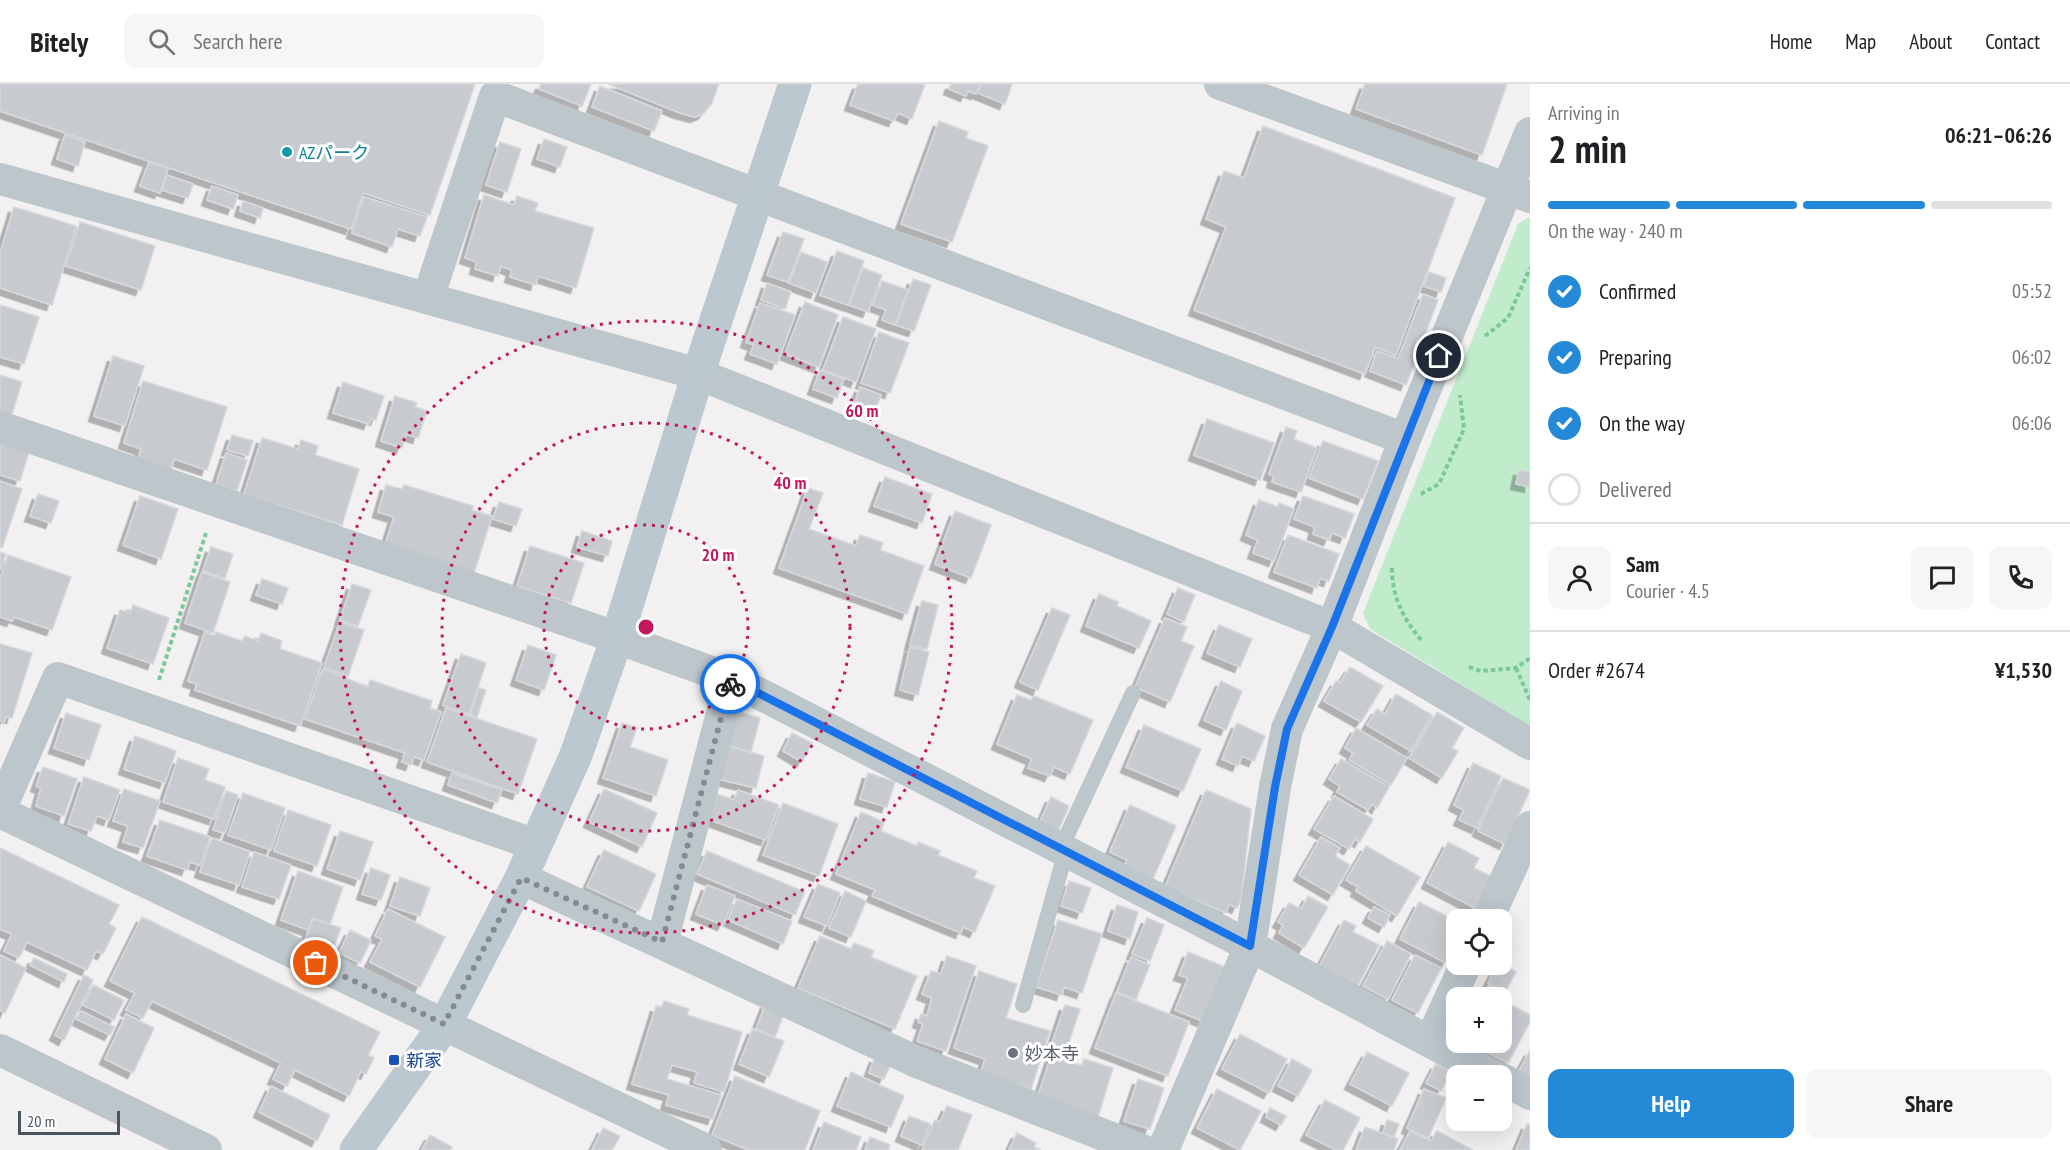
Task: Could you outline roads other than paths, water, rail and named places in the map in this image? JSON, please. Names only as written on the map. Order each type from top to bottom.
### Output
[{"type":"street","points":[[356,1150],[444,1024],[521,878],[576,755],[616,638],[698,374],[795,84]]},
{"type":"street","points":[[1220,84],[1519,193]]},
{"type":"street","points":[[428,298],[495,96],[1405,439]]},
{"type":"street","points":[[1163,1150],[1250,946],[1275,787],[1287,729],[1332,627],[1405,439],[1519,193],[1530,134]]},
{"type":"street","points":[[0,179],[698,374],[1332,627],[1530,744]]},
{"type":"street","points":[[0,427],[731,679],[1250,946],[1473,1065]]},
{"type":"street","points":[[536,845],[58,678],[0,811],[706,1150]]},
{"type":"street","points":[[662,942],[731,679]]},
{"type":"street","points":[[1492,909],[1530,827]]},
{"type":"street","points":[[521,878],[917,1062],[1142,1150]]},
{"type":"street","points":[[1430,1042],[1461,975]]},
{"type":"street","points":[[0,1050],[206,1150]]},
{"type":"street","points":[[1512,1084],[1530,1094]]},
{"type":"lane","points":[[1023,1005],[1064,850],[1133,693]]},
{"type":"place","name":"AZパーク","points":[[287,152]]},
{"type":"place","name":"妙本寺","points":[[1013,1053]]},
{"type":"place","name":"新家","points":[[394,1060]]}]
